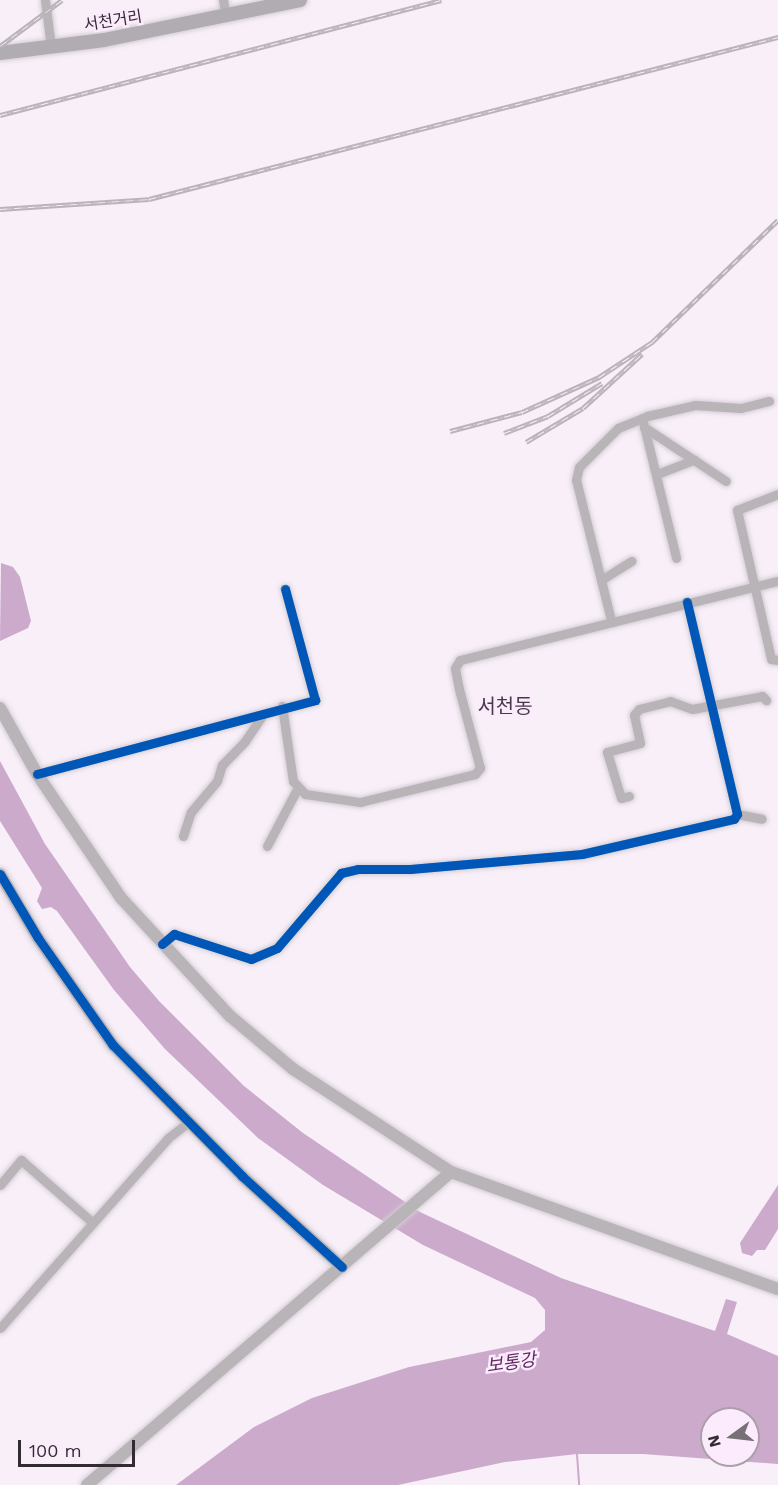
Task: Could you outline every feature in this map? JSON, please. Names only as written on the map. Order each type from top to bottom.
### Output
[{"type":"main road","name":"서천거리","points":[[0,53],[51,47],[226,17],[300,0]]},
{"type":"main road","points":[[0,708],[37,774],[100,869],[162,944],[230,1017],[293,1069],[451,1172],[778,1289]]},
{"type":"main road","points":[[0,874],[94,1021],[187,1123],[346,1263]]},
{"type":"main road","points":[[87,1485],[451,1172]]},
{"type":"street","points":[[45,0],[51,47]]},
{"type":"street","points":[[222,0],[226,17]]},
{"type":"street","points":[[611,620],[576,480],[579,467],[618,428],[643,423],[695,405],[741,408],[769,401]]},
{"type":"street","points":[[643,423],[726,481]]},
{"type":"street","points":[[643,423],[676,558]]},
{"type":"street","points":[[657,474],[694,460]]},
{"type":"street","points":[[778,494],[737,510],[771,659],[778,660]]},
{"type":"street","points":[[602,580],[632,561]]},
{"type":"street","points":[[297,789],[322,799],[360,802],[475,774],[480,768],[455,668],[460,660],[611,620],[778,581]]},
{"type":"street","points":[[37,774],[263,714],[282,706],[315,700],[285,589]]},
{"type":"street","points":[[687,602],[737,814]]},
{"type":"street","points":[[629,796],[621,798],[607,752],[640,743],[634,716],[639,709],[670,701],[692,709],[762,696],[766,700]]},
{"type":"street","points":[[267,846],[297,789],[282,706]]},
{"type":"street","points":[[183,836],[191,812],[218,781],[222,765],[246,741],[263,714]]},
{"type":"street","points":[[737,814],[762,819]]},
{"type":"street","points":[[162,944],[174,934],[251,959],[277,948],[341,873],[358,869],[410,869],[582,854],[701,824],[729,821],[737,814]]},
{"type":"street","points":[[0,1328],[168,1138],[187,1123]]},
{"type":"street","points":[[0,1185],[21,1160],[93,1222]]},
{"type":"water","points":[[1,563],[13,567],[20,577],[31,621],[28,628],[0,641]]},
{"type":"water","name":"보통강","points":[[0,761],[45,844],[130,967],[159,1001],[244,1086],[303,1133],[420,1212],[561,1278],[715,1331],[726,1299],[737,1302],[727,1334],[778,1356],[778,1464],[760,1463],[760,1407],[700,1407],[700,1458],[643,1454],[577,1454],[505,1462],[398,1485],[176,1485],[254,1427],[312,1398],[409,1367],[531,1342],[545,1330],[545,1310],[535,1298],[423,1245],[323,1185],[258,1138],[165,1049],[114,990],[57,911],[51,907],[42,909],[37,901],[42,888],[0,821]]},
{"type":"water","points":[[778,1185],[778,1229],[765,1250],[757,1250],[752,1256],[742,1253],[740,1243]]},
{"type":"waterway","points":[[577,1454],[579,1485]]},
{"type":"railway","points":[[0,46],[62,0]]},
{"type":"railway","points":[[0,115],[441,0]]},
{"type":"railway","points":[[0,209],[149,199],[778,37]]},
{"type":"railway","points":[[450,431],[522,412],[599,377],[652,342],[778,220]]},
{"type":"railway","points":[[526,442],[583,408],[642,354]]},
{"type":"railway","points":[[504,433],[548,416],[602,383]]},
{"type":"cycle path","points":[[37,774],[315,700],[285,589]]},
{"type":"cycle path","points":[[162,944],[174,934],[251,959],[277,948],[341,873],[358,869],[410,869],[582,854],[734,819],[737,814],[687,602]]},
{"type":"cycle path","points":[[0,874],[38,938],[113,1045],[242,1176],[342,1267]]},
{"type":"district","name":"서천동","points":[[505,706]]}]
